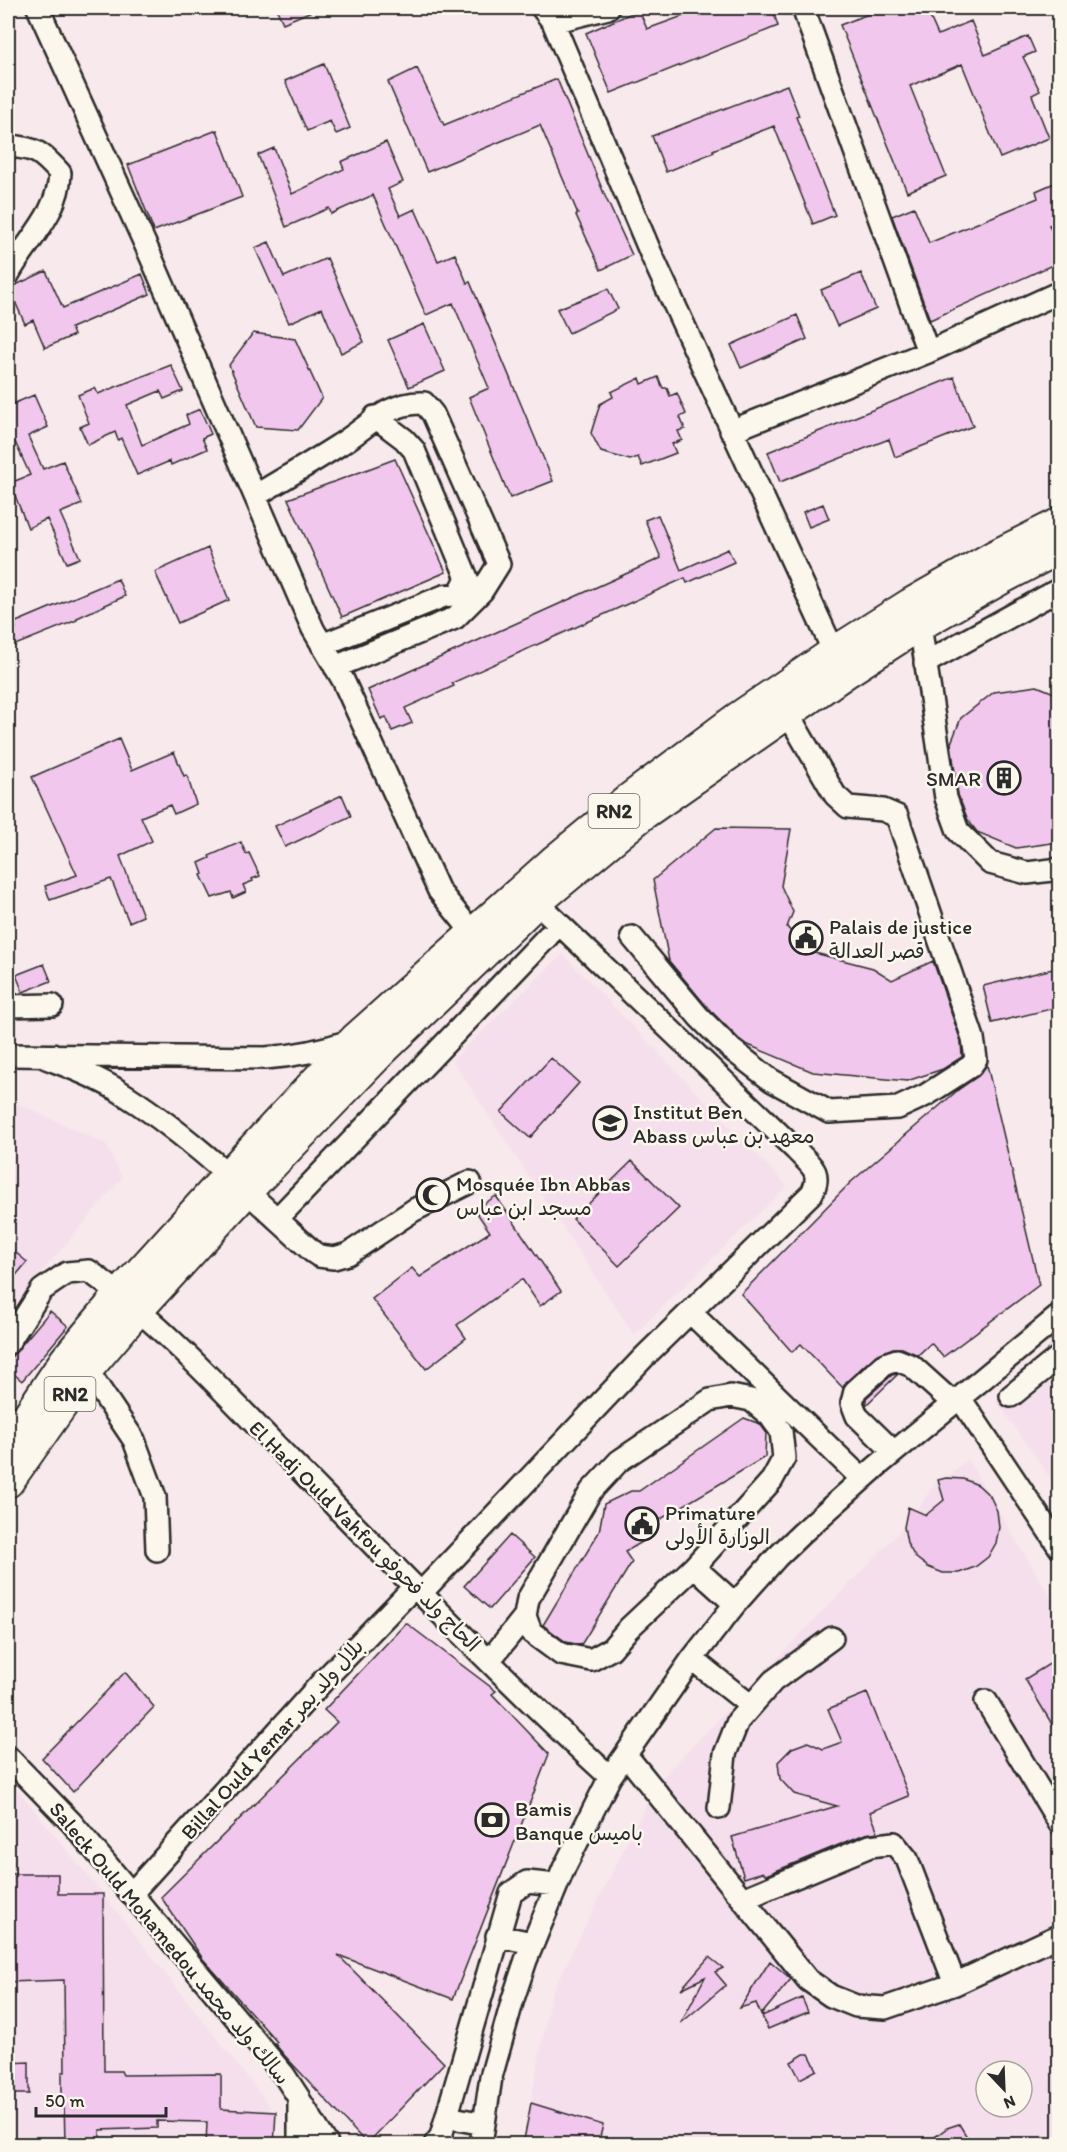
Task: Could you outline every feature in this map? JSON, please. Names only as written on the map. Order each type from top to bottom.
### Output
[{"type":"highway","name":"RN2","points":[[8,1445],[65,1360],[130,1301],[237,1184],[355,1039],[479,942],[630,798],[733,721],[834,652],[910,604],[994,556],[1059,523]]},
{"type":"highway","name":"RN2","points":[[529,896],[844,674],[920,626],[1059,548]]},
{"type":"highway","name":"RN2","points":[[237,1184],[383,1050],[479,942]]},
{"type":"highway","name":"RN2","points":[[8,1482],[87,1370],[130,1301]]},
{"type":"street","points":[[38,8],[156,268],[313,628],[335,667],[439,891],[479,942]]},
{"type":"street","points":[[608,8],[547,15],[652,256],[834,652]]},
{"type":"street","points":[[803,8],[928,352]]},
{"type":"street","points":[[8,146],[41,152],[60,173],[60,187],[57,199],[8,275]]},
{"type":"street","points":[[731,431],[928,352],[1059,292]]},
{"type":"street","points":[[255,496],[342,443],[375,417],[409,402],[424,403],[433,414],[499,564],[482,591],[455,618],[335,667]]},
{"type":"street","points":[[375,417],[404,439],[414,450],[467,578],[459,594]]},
{"type":"street","points":[[925,663],[1059,589]]},
{"type":"street","points":[[322,645],[444,596],[482,591]]},
{"type":"street","points":[[920,626],[946,798],[958,831],[990,863],[1027,873],[1059,869]]},
{"type":"street","points":[[632,937],[699,1017],[731,1049],[771,1080],[829,1112],[898,1107],[936,1090],[971,1066],[976,1059],[973,1038],[897,816],[883,810],[848,807],[835,795],[788,714]]},
{"type":"street","name":"Billal Ould Yemar بلال ولد يمر","points":[[132,1893],[323,1681],[417,1590],[690,1312],[812,1193],[818,1182],[816,1171],[529,896]]},
{"type":"street","points":[[277,1219],[548,936]]},
{"type":"street","points":[[8,1006],[52,1005]]},
{"type":"street","points":[[8,1055],[265,1058],[294,1056],[326,1049],[355,1039],[383,1050]]},
{"type":"street","points":[[44,1057],[89,1075],[118,1090],[153,1114],[319,1256],[341,1257],[414,1210],[470,1182]]},
{"type":"street","name":"El Hadj Ould Vahfou الحاج ولد فحوفو","points":[[8,1344],[42,1290],[67,1273],[89,1271],[130,1301],[232,1401],[417,1590],[610,1777]]},
{"type":"street","points":[[690,1312],[862,1479]]},
{"type":"street","points":[[447,2116],[483,2134],[491,2077],[513,2000],[557,1885],[610,1777],[692,1659],[735,1604],[777,1557],[862,1479],[1052,1321],[1059,1348]]},
{"type":"street","points":[[1011,1396],[1059,1356]]},
{"type":"street","points":[[894,1452],[858,1416],[852,1403],[855,1391],[885,1364],[897,1360],[912,1366],[956,1401],[1059,1548]]},
{"type":"street","points":[[87,1370],[134,1440],[154,1497],[157,1550]]},
{"type":"street","points":[[489,1661],[525,1616],[528,1599],[591,1491],[620,1461],[710,1400],[731,1396],[751,1400],[770,1416],[781,1431],[784,1458],[772,1480],[694,1567],[629,1628],[611,1649],[591,1660],[561,1654],[531,1632],[525,1616]]},
{"type":"street","points":[[694,1567],[735,1604]]},
{"type":"street","points":[[719,1808],[725,1754],[738,1721],[773,1681],[832,1638]]},
{"type":"street","points":[[692,1659],[750,1705]]},
{"type":"street","points":[[986,1701],[1059,1824]]},
{"type":"street","points":[[626,1755],[808,1980],[831,1996],[856,2006],[885,2008],[955,1984],[1059,1935]]},
{"type":"street","name":"Saleck Ould Mohamedou سالك ولد محمد","points":[[8,1757],[71,1822],[285,2075],[299,2098],[299,2145]]},
{"type":"street","points":[[743,1899],[870,1846],[894,1843],[907,1859],[955,1984]]},
{"type":"street","points":[[435,2145],[441,2136],[511,1893],[527,1882],[557,1885]]},
{"type":"street","points":[[497,1936],[533,1943]]},
{"type":"street","points":[[481,1994],[513,2000]]},
{"type":"street","points":[[299,2098],[327,2145]]},
{"type":"shaded area","name":"Institut Ben Abass معهد بن عباس","points":[[563,954],[787,1186],[634,1335],[452,1060]]},
{"type":"shaded area","points":[[8,1099],[106,1144],[122,1178],[8,1312]]},
{"type":"shaded area","points":[[1059,1349],[1059,1490],[996,1401]]},
{"type":"shaded area","points":[[967,1459],[1059,1611],[1059,2144],[523,2144],[551,1994],[657,1783],[904,1527],[938,1480],[947,1478]]},
{"type":"shaded area","points":[[8,1778],[103,1894],[270,2106],[269,2144],[8,2144]]},
{"type":"building","points":[[276,8],[319,8],[283,23]]},
{"type":"building","points":[[705,8],[772,8],[778,26],[611,93],[586,33],[639,10],[647,29]]},
{"type":"building","points":[[884,8],[926,8],[938,35],[971,21],[985,55],[1028,36],[1035,52],[1023,57],[1040,91],[1032,95],[1049,138],[1000,158],[962,64],[910,86],[946,176],[907,192],[840,25]]},
{"type":"building","points":[[324,64],[350,128],[336,134],[330,121],[307,131],[285,81]]},
{"type":"building","points":[[417,68],[444,125],[557,79],[632,255],[601,270],[540,125],[427,172],[388,82]]},
{"type":"building","points":[[787,85],[799,116],[796,117],[835,215],[813,224],[774,126],[713,150],[714,152],[666,172],[652,136]]},
{"type":"building","points":[[217,130],[242,197],[154,231],[128,165]]},
{"type":"building","points":[[386,142],[403,182],[388,189],[400,216],[415,209],[438,261],[455,254],[467,283],[470,282],[553,481],[510,498],[469,397],[489,388],[453,303],[426,315],[373,195],[331,214],[329,208],[286,227],[258,155],[274,148],[292,194],[344,169],[341,162]]},
{"type":"building","points":[[1059,181],[1059,224],[1049,225],[1059,249],[1059,262],[930,320],[892,216],[914,207],[929,243],[1038,198],[1036,191]]},
{"type":"building","points":[[269,242],[284,277],[327,258],[364,342],[341,353],[322,308],[289,323],[255,248]]},
{"type":"building","points":[[46,271],[63,308],[142,274],[150,294],[71,328],[74,335],[45,348],[33,320],[25,324],[9,288]]},
{"type":"building","points":[[861,273],[876,309],[837,326],[821,290]]},
{"type":"building","points":[[608,289],[618,309],[569,333],[557,309]]},
{"type":"building","points":[[797,315],[807,339],[741,368],[731,345]]},
{"type":"building","points":[[424,324],[445,371],[409,387],[388,340]]},
{"type":"building","points":[[253,333],[295,339],[322,398],[298,430],[256,427],[229,365]]},
{"type":"building","points":[[171,365],[183,391],[164,399],[160,391],[127,405],[142,445],[189,424],[186,415],[200,409],[211,434],[202,438],[207,449],[171,465],[170,461],[137,475],[121,438],[118,440],[115,432],[88,445],[80,427],[89,423],[78,395],[95,388],[98,394]]},
{"type":"building","points":[[658,377],[670,396],[677,393],[686,414],[680,417],[685,429],[678,431],[682,440],[672,444],[676,453],[642,466],[638,457],[630,460],[601,452],[591,433],[600,404],[613,397],[611,392],[640,378],[642,384]]},
{"type":"building","points":[[954,377],[973,426],[895,457],[889,439],[780,482],[768,452]]},
{"type":"building","points":[[34,395],[48,427],[28,436],[43,469],[63,461],[82,504],[60,513],[80,558],[67,563],[47,519],[28,528],[10,483],[30,475],[15,442],[8,445],[8,406]]},
{"type":"building","points":[[395,459],[446,572],[342,617],[288,499]]},
{"type":"building","points":[[823,504],[829,519],[809,527],[803,512]]},
{"type":"building","points":[[658,515],[681,570],[728,549],[734,562],[687,583],[685,578],[452,683],[454,686],[405,708],[412,723],[392,731],[386,717],[381,719],[368,690],[661,558],[645,520]]},
{"type":"building","points":[[208,548],[229,600],[178,623],[155,572]]},
{"type":"building","points":[[118,579],[125,596],[77,620],[8,648],[8,631],[16,628],[14,623]]},
{"type":"building","name":"SMAR","points":[[1037,686],[1059,695],[1059,842],[1016,848],[977,832],[968,820],[958,795],[951,743],[961,718],[994,692]]},
{"type":"building","points":[[119,739],[132,770],[174,752],[184,776],[187,775],[196,804],[174,814],[170,805],[141,817],[152,841],[120,856],[143,916],[129,922],[111,879],[50,900],[45,886],[77,875],[32,777]]},
{"type":"building","points":[[342,795],[351,816],[285,847],[275,826]]},
{"type":"building","points":[[716,828],[791,829],[781,886],[793,912],[787,927],[807,951],[873,968],[892,980],[933,961],[961,1041],[962,1057],[943,1069],[907,1081],[813,1072],[739,1039],[708,1008],[669,961],[653,880]]},
{"type":"building","points":[[241,842],[260,876],[243,885],[246,892],[233,898],[231,892],[212,898],[201,875],[203,874],[199,863]]},
{"type":"building","points":[[44,964],[51,981],[23,992],[16,975]]},
{"type":"building","points":[[1057,968],[1059,1007],[992,1023],[983,986]]},
{"type":"building","points":[[551,1058],[579,1083],[530,1138],[501,1112]]},
{"type":"building","points":[[987,1065],[1039,1285],[943,1357],[931,1343],[918,1355],[902,1348],[893,1348],[876,1355],[846,1382],[843,1388],[801,1344],[792,1352],[741,1294],[851,1182],[958,1090],[978,1076]]},
{"type":"building","points":[[632,1161],[679,1208],[619,1266],[573,1219]]},
{"type":"building","points":[[496,1196],[561,1291],[540,1306],[522,1279],[457,1325],[466,1338],[426,1369],[372,1299],[412,1268],[420,1277],[490,1232],[475,1210]]},
{"type":"building","points":[[8,1246],[27,1262],[8,1285]]},
{"type":"building","points":[[50,1311],[68,1326],[22,1381],[8,1369],[8,1361]]},
{"type":"building","points":[[898,1374],[866,1405],[866,1398],[892,1375]]},
{"type":"building","points":[[744,1418],[760,1424],[766,1432],[765,1457],[659,1520],[649,1538],[625,1552],[632,1562],[581,1645],[566,1642],[543,1625],[599,1532],[604,1504],[631,1491],[639,1491]]},
{"type":"building","points":[[963,1479],[978,1485],[990,1496],[997,1511],[999,1527],[996,1543],[988,1557],[975,1567],[959,1573],[943,1573],[928,1567],[915,1557],[907,1543],[904,1527],[908,1507],[926,1515],[944,1500],[938,1480]]},
{"type":"building","points":[[510,1535],[535,1557],[490,1609],[464,1586]]},
{"type":"building","points":[[406,1623],[496,1691],[492,1694],[549,1754],[453,1999],[338,1955],[444,2063],[367,2144],[285,2056],[275,2044],[277,2042],[203,1959],[161,1897],[337,1722],[324,1710]]},
{"type":"building","points":[[1059,1658],[1059,1736],[1025,1679]]},
{"type":"building","points":[[125,1672],[154,1707],[73,1792],[42,1758]]},
{"type":"building","points":[[867,1693],[909,1796],[870,1812],[878,1832],[865,1834],[766,1875],[763,1872],[744,1878],[732,1837],[837,1806],[794,1794],[780,1779],[778,1762],[792,1748],[808,1742],[823,1749],[842,1742],[828,1709]]},
{"type":"building","points":[[8,1874],[58,1874],[58,1894],[103,1894],[104,2071],[121,2071],[123,2075],[221,2074],[221,2109],[276,2112],[274,2145],[206,2145],[207,2122],[157,2121],[157,2128],[100,2130],[100,2145],[65,2145],[64,2098],[62,2098],[62,2072],[65,2072],[64,1980],[8,1982]]},
{"type":"building","points":[[709,1957],[723,1968],[715,1972],[726,1985],[681,2023],[705,1977],[681,1989]]},
{"type":"building","points":[[770,1961],[791,1979],[761,2015],[756,2003],[740,2008]]},
{"type":"building","points":[[802,1998],[808,2012],[768,2029],[762,2016]]},
{"type":"building","points":[[804,2054],[809,2054],[817,2070],[800,2079],[791,2062]]},
{"type":"building","points":[[29,2062],[29,2094],[8,2094],[8,2063]]},
{"type":"building","points":[[531,2103],[603,2125],[598,2145],[523,2145]]},
{"type":"building","points":[[959,2124],[972,2145],[924,2145],[947,2128]]},
{"type":"place","name":"SMAR","points":[[1004,778]]},
{"type":"place","name":"Palais de justice قصر العدالة","points":[[806,938]]},
{"type":"place","name":"Institut Ben Abass معهد بن عباس","points":[[610,1123]]},
{"type":"place","name":"Mosquée Ibn Abbas مسجد ابن عباس","points":[[433,1195]]},
{"type":"place","name":"Primature الوزارة الأولى","points":[[642,1524]]},
{"type":"place","name":"Bamis Banque باميس","points":[[492,1820]]}]
